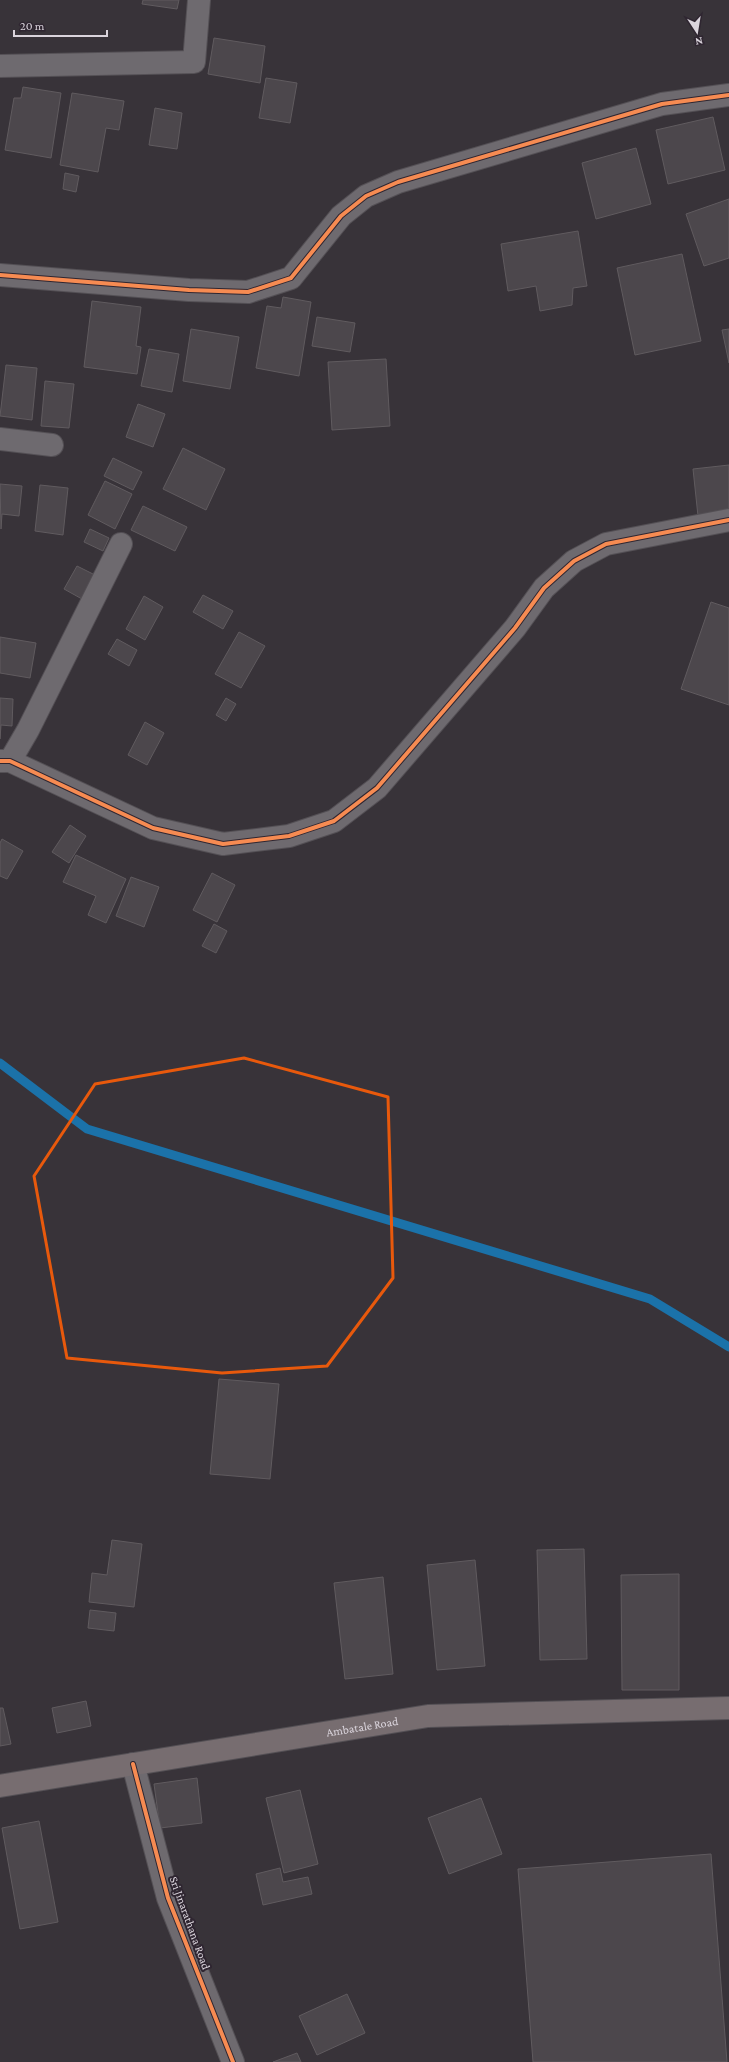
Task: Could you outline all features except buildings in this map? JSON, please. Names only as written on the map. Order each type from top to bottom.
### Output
[{"type":"main road","name":"Ambatale Road","points":[[0,1786],[428,1716],[729,1708]]},
{"type":"street","points":[[0,66],[194,62],[200,0]]},
{"type":"street","points":[[0,275],[190,290],[248,292],[291,278],[341,216],[366,196],[398,182],[662,104],[729,95]]},
{"type":"street","points":[[0,439],[52,445]]},
{"type":"street","points":[[121,544],[28,730],[5,761],[153,828],[223,844],[289,836],[334,821],[377,788],[515,628],[544,588],[574,561],[606,544],[729,520]]},
{"type":"street","name":"Sri Jinarathana Road","points":[[133,1764],[168,1898],[233,2062]]},
{"type":"highlighted area","points":[[244,1058],[388,1097],[393,1278],[327,1366],[222,1373],[67,1358],[34,1176],[95,1084]]},
{"type":"waterway","points":[[0,1063],[87,1129],[650,1299],[729,1347]]},
{"type":"cycle path","points":[[0,275],[189,290],[248,292],[291,278],[341,216],[366,196],[398,182],[662,104],[729,95]]},
{"type":"cycle path","points":[[0,761],[10,761],[153,828],[223,844],[289,836],[334,821],[377,788],[515,628],[544,588],[574,561],[606,544],[729,520]]},
{"type":"cycle path","points":[[133,1764],[168,1898],[233,2062]]}]
